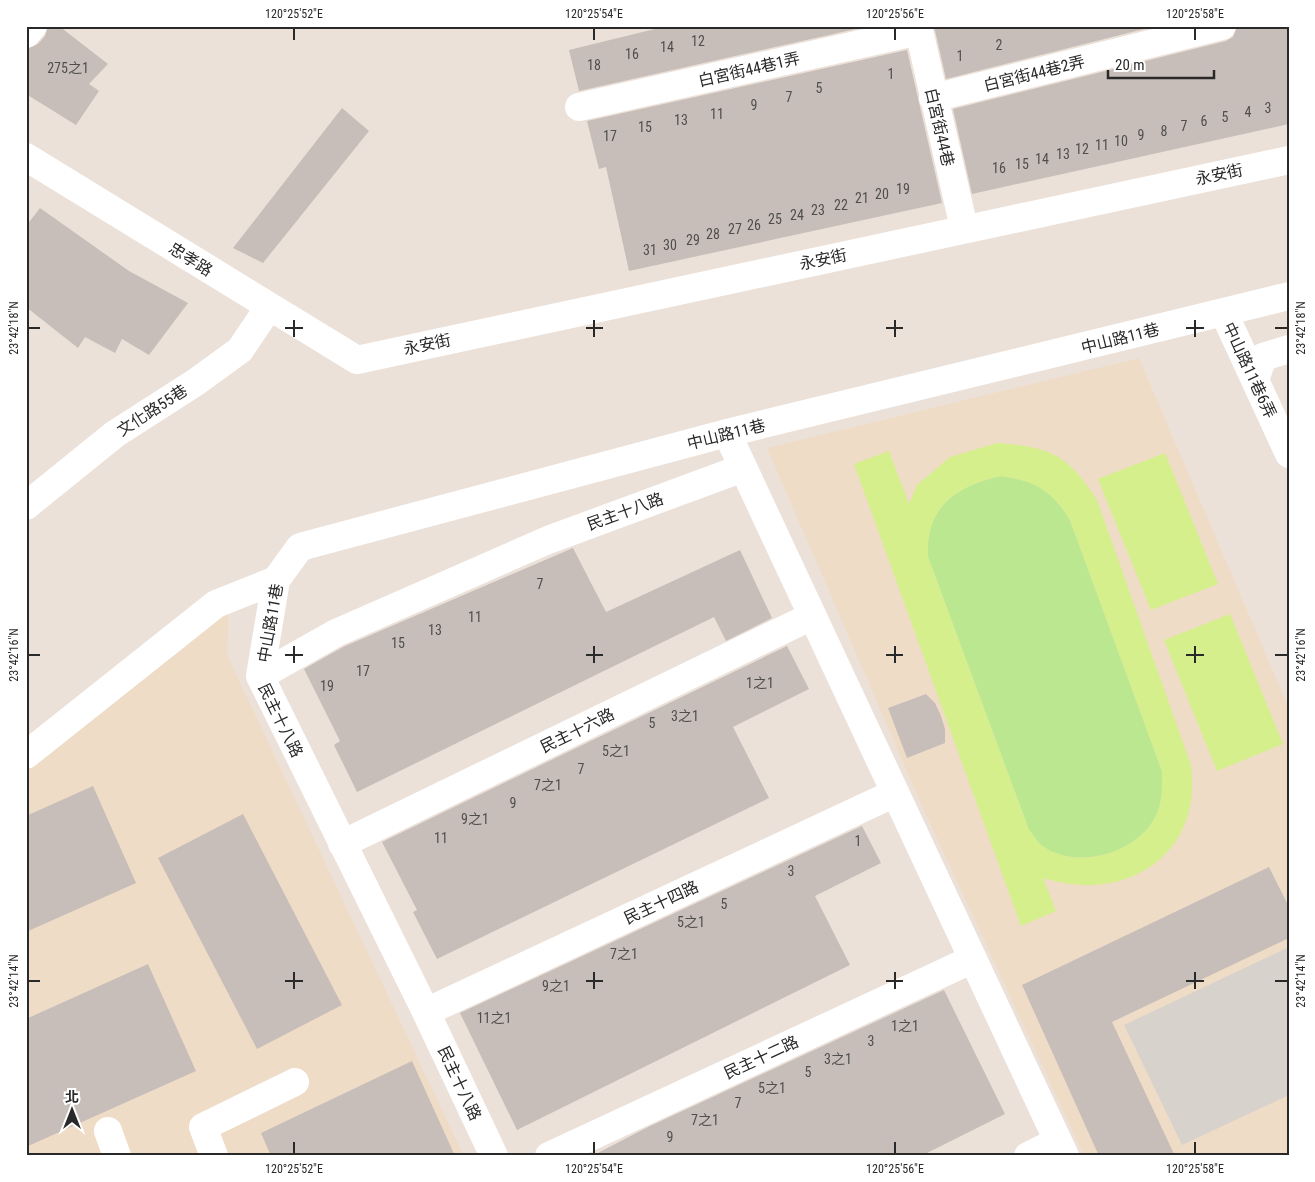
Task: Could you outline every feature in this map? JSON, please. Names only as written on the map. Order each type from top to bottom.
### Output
[{"type":"street","points":[[26,34],[33,26]]},
{"type":"street","name":"白宮街44巷2弄","points":[[933,98],[1222,26]]},
{"type":"street","name":"白宮街44巷","points":[[918,29],[964,228]]},
{"type":"street","name":"白宮街44巷1弄","points":[[579,107],[918,29]]},
{"type":"street","name":"忠孝路","points":[[26,157],[357,360]]},
{"type":"street","name":"永安街","points":[[357,360],[964,228],[1289,160]]},
{"type":"street","name":"中山路11巷","points":[[260,676],[276,580],[300,547],[726,433],[1289,296]]},
{"type":"street","name":"文化路55巷","points":[[26,506],[115,434],[196,382],[240,350],[269,307]]},
{"type":"street","name":"中山路11巷6弄","points":[[1224,313],[1289,454]]},
{"type":"street","points":[[1255,380],[1263,357],[1289,350]]},
{"type":"street","points":[[726,433],[1062,1149],[1028,1156]]},
{"type":"street","name":"民主十八路","points":[[494,1156],[426,1012],[260,676],[336,632],[548,540],[743,468]]},
{"type":"street","points":[[26,755],[216,604],[276,580]]},
{"type":"street","name":"民主十六路","points":[[342,844],[812,616]]},
{"type":"street","name":"民主十四路","points":[[426,1012],[895,793]]},
{"type":"street","name":"民主十二路","points":[[549,1156],[973,959]]},
{"type":"street","points":[[214,1156],[203,1127],[295,1082]]},
{"type":"shaded area","points":[[1139,358],[1289,708],[1289,1156],[1084,1156],[921,804],[767,448]]},
{"type":"shaded area","points":[[229,601],[227,655],[464,1156],[26,1156],[26,743]]},
{"type":"shaded area","points":[[1289,947],[1289,1095],[1182,1145],[1124,1025]]},
{"type":"green space","points":[[997,443],[1031,447],[1045,451],[1067,463],[1087,485],[1097,500],[1191,765],[1191,797],[1184,825],[1171,848],[1152,865],[1129,878],[1102,884],[1073,884],[1043,878],[1056,911],[1021,926],[854,464],[889,451],[909,504],[917,485],[950,457]],"holes":[[[1001,476],[1033,484],[1049,494],[1070,520],[1162,771],[1160,803],[1149,827],[1137,839],[1122,848],[1106,854],[1072,857],[1055,853],[1041,845],[1029,830],[928,557],[928,540],[932,525],[938,512],[946,502],[957,493],[985,480]]]},
{"type":"green space","points":[[1165,453],[1218,584],[1151,610],[1098,479]]},
{"type":"green space","points":[[1001,476],[1024,481],[1042,489],[1056,501],[1070,520],[1162,771],[1160,803],[1149,827],[1137,839],[1122,848],[1106,854],[1072,857],[1055,853],[1041,845],[1029,830],[928,557],[928,540],[932,525],[938,512],[946,502],[970,486]]},
{"type":"green space","points":[[1230,614],[1283,744],[1217,771],[1164,640]]},
{"type":"building","points":[[48,26],[59,26],[108,64],[89,84],[99,91],[76,125],[26,94],[26,49],[38,44],[45,36]]},
{"type":"building","points":[[667,26],[869,26],[579,91],[569,50]]},
{"type":"building","points":[[934,26],[1156,26],[946,79]]},
{"type":"building","points":[[1237,26],[1289,26],[1289,124],[972,194],[953,109],[1226,41],[1233,37]]},
{"type":"building","points":[[907,50],[942,203],[629,271],[606,167],[599,169],[587,121]]},
{"type":"building","points":[[342,108],[369,131],[263,263],[233,248]]},
{"type":"building","points":[[40,208],[129,271],[188,303],[149,355],[122,339],[115,353],[85,337],[78,348],[26,307],[26,226]]},
{"type":"building","points":[[573,548],[606,612],[740,550],[772,618],[726,641],[714,617],[357,792],[334,745],[340,741],[304,669],[343,647]]},
{"type":"building","points":[[787,646],[809,689],[733,727],[769,798],[437,959],[413,912],[417,910],[382,842]]},
{"type":"building","points":[[926,694],[935,703],[941,716],[945,729],[945,743],[907,758],[888,708]]},
{"type":"building","points":[[93,786],[136,883],[26,932],[26,816]]},
{"type":"building","points":[[243,814],[342,1005],[257,1049],[158,858]]},
{"type":"building","points":[[862,826],[881,863],[815,896],[850,965],[517,1130],[460,1013]]},
{"type":"building","points":[[1269,867],[1289,907],[1289,938],[1112,1022],[1175,1156],[1099,1156],[1022,985]]},
{"type":"building","points":[[148,964],[196,1071],[26,1147],[26,1019]]},
{"type":"building","points":[[944,990],[1005,1114],[921,1156],[592,1156],[648,1127]]},
{"type":"building","points":[[412,1061],[455,1156],[271,1156],[261,1133]]}]
